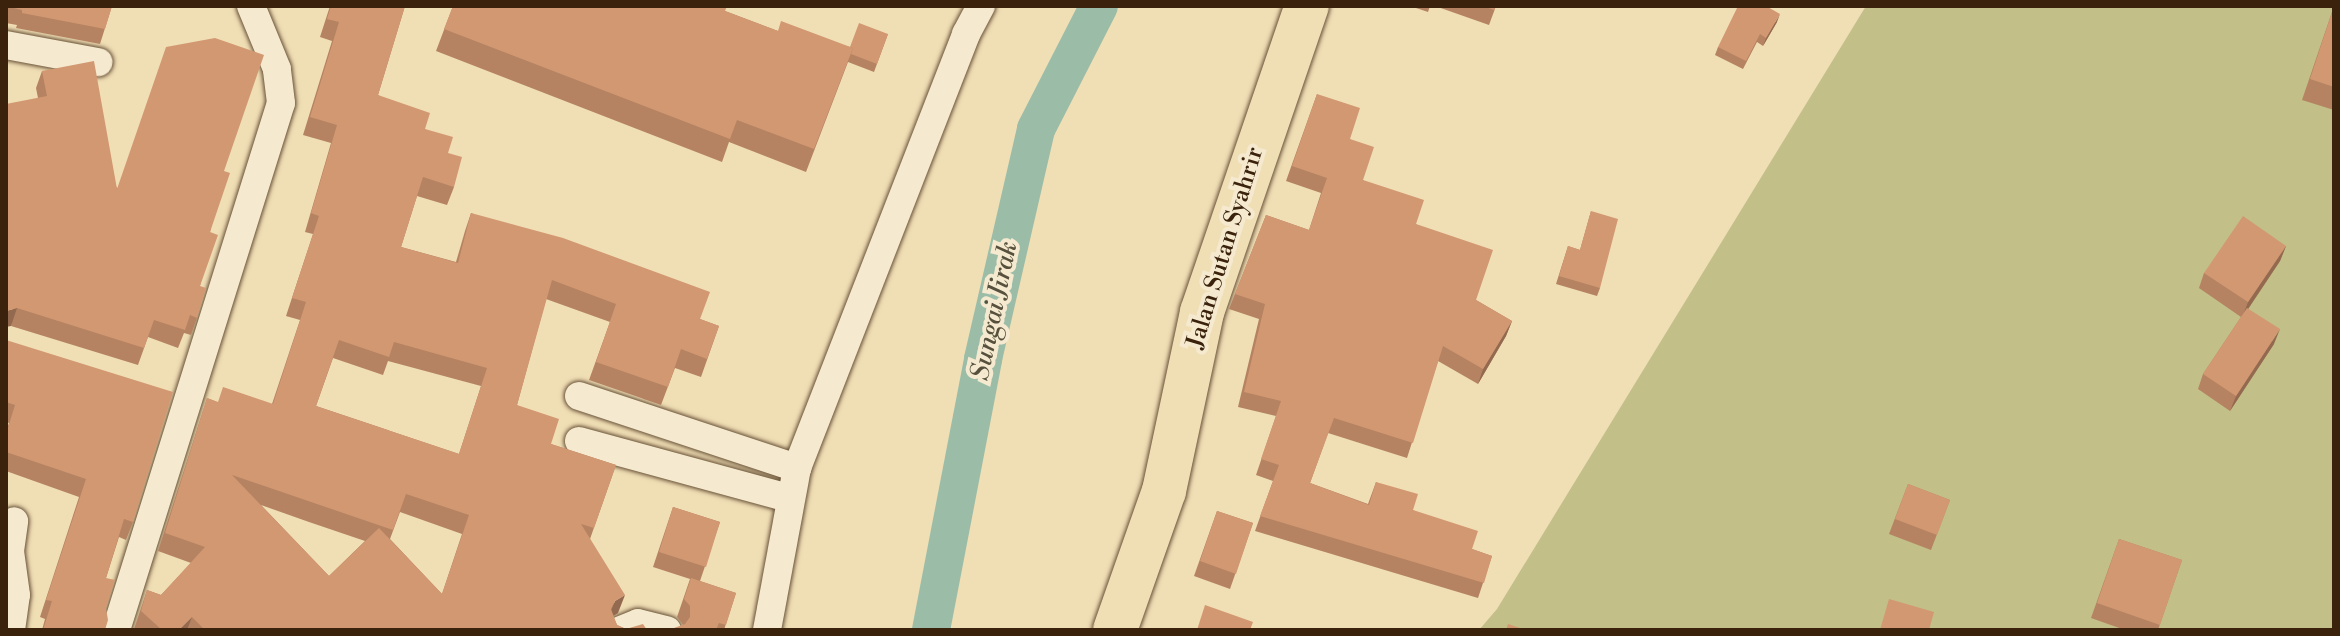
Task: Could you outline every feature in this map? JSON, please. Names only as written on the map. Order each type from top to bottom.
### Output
[{"type":"main road","name":"Jalan Sutan Syahrir","points":[[1115,630],[1164,491],[1202,312],[1307,6]]},
{"type":"street","points":[[116,630],[281,103],[277,69],[251,6]]},
{"type":"street","points":[[767,630],[789,498],[797,468],[966,34],[981,6]]},
{"type":"street","points":[[6,45],[98,62]]},
{"type":"street","points":[[159,390],[189,399]]},
{"type":"street","points":[[579,396],[797,468]]},
{"type":"street","points":[[579,441],[789,498]]},
{"type":"street","points":[[11,630],[16,595],[10,551],[14,521]]},
{"type":"street","points":[[621,630],[644,623],[667,630]]},
{"type":"shaded area","points":[[1866,6],[2334,6],[2334,630],[1479,630],[1497,609]]},
{"type":"building","points":[[6,6],[112,6],[105,29],[22,13],[22,10]]},
{"type":"building","points":[[331,6],[405,6],[378,95],[430,113],[425,129],[453,137],[448,153],[462,157],[454,187],[423,177],[401,247],[458,263],[471,213],[563,238],[710,292],[700,319],[719,326],[707,359],[681,349],[668,387],[596,362],[616,304],[552,280],[517,405],[559,419],[551,444],[616,465],[594,528],[581,524],[625,595],[615,601],[611,609],[617,625],[626,629],[643,624],[647,630],[205,630],[192,617],[179,630],[162,630],[141,611],[147,590],[161,595],[205,547],[165,533],[207,398],[218,402],[223,387],[273,404],[306,302],[292,298],[319,216],[311,213],[337,125],[310,117],[339,22],[327,19]],"holes":[[[339,340],[389,357],[394,342],[487,368],[459,454],[316,406]],[[232,475],[393,530],[406,494],[469,515],[442,594],[379,528],[329,576]]]},
{"type":"building","points":[[453,6],[727,6],[725,11],[778,31],[781,21],[853,48],[814,149],[737,120],[730,139],[444,29]]},
{"type":"building","points":[[1738,6],[1766,6],[1780,14],[1766,38],[1760,34],[1746,61],[1718,47]]},
{"type":"building","points":[[2334,6],[2334,87],[2310,79]]},
{"type":"building","points":[[859,23],[888,34],[877,64],[851,54],[853,48],[850,47]]},
{"type":"building","points":[[215,38],[264,55],[224,171],[230,173],[210,232],[218,235],[200,286],[206,288],[197,318],[190,315],[185,330],[154,320],[144,348],[17,308],[6,311],[6,104],[47,96],[42,71],[94,61],[117,189],[166,47]]},
{"type":"building","points":[[1317,94],[1360,108],[1350,139],[1374,147],[1363,180],[1424,200],[1416,224],[1493,250],[1476,300],[1512,321],[1483,369],[1443,346],[1413,443],[1334,418],[1310,483],[1369,505],[1376,482],[1418,494],[1413,510],[1478,531],[1472,549],[1492,556],[1484,583],[1260,516],[1279,465],[1261,459],[1281,401],[1244,392],[1265,304],[1235,294],[1266,215],[1309,230],[1327,178],[1292,166]]},
{"type":"building","points":[[1591,211],[1618,219],[1600,288],[1559,276],[1568,246],[1580,250]]},
{"type":"building","points":[[2243,216],[2286,246],[2248,302],[2204,273]]},
{"type":"building","points":[[2247,308],[2280,329],[2236,396],[2203,374]]},
{"type":"building","points":[[6,340],[173,392],[133,522],[124,519],[106,578],[115,580],[106,608],[108,620],[105,630],[43,630],[52,601],[46,600],[86,479],[6,452],[6,434],[15,405],[6,402]]},
{"type":"building","points":[[1908,484],[1950,500],[1937,535],[1895,519]]},
{"type":"building","points":[[673,507],[720,522],[706,567],[659,552]]},
{"type":"building","points":[[1217,511],[1253,523],[1236,574],[1200,561]]},
{"type":"building","points":[[2119,539],[2182,560],[2160,625],[2097,603]]},
{"type":"building","points":[[691,578],[736,593],[726,625],[719,623],[716,630],[674,630],[690,617],[690,606],[684,599]]},
{"type":"building","points":[[1889,599],[1934,612],[1929,630],[1880,630]]},
{"type":"building","points":[[1205,605],[1253,622],[1250,630],[1197,630]]},
{"type":"building","points":[[1508,624],[1526,630],[1506,630]]},
{"type":"waterway","name":"Sungai Jirak","points":[[931,630],[983,359],[1036,129],[1099,6]]}]
